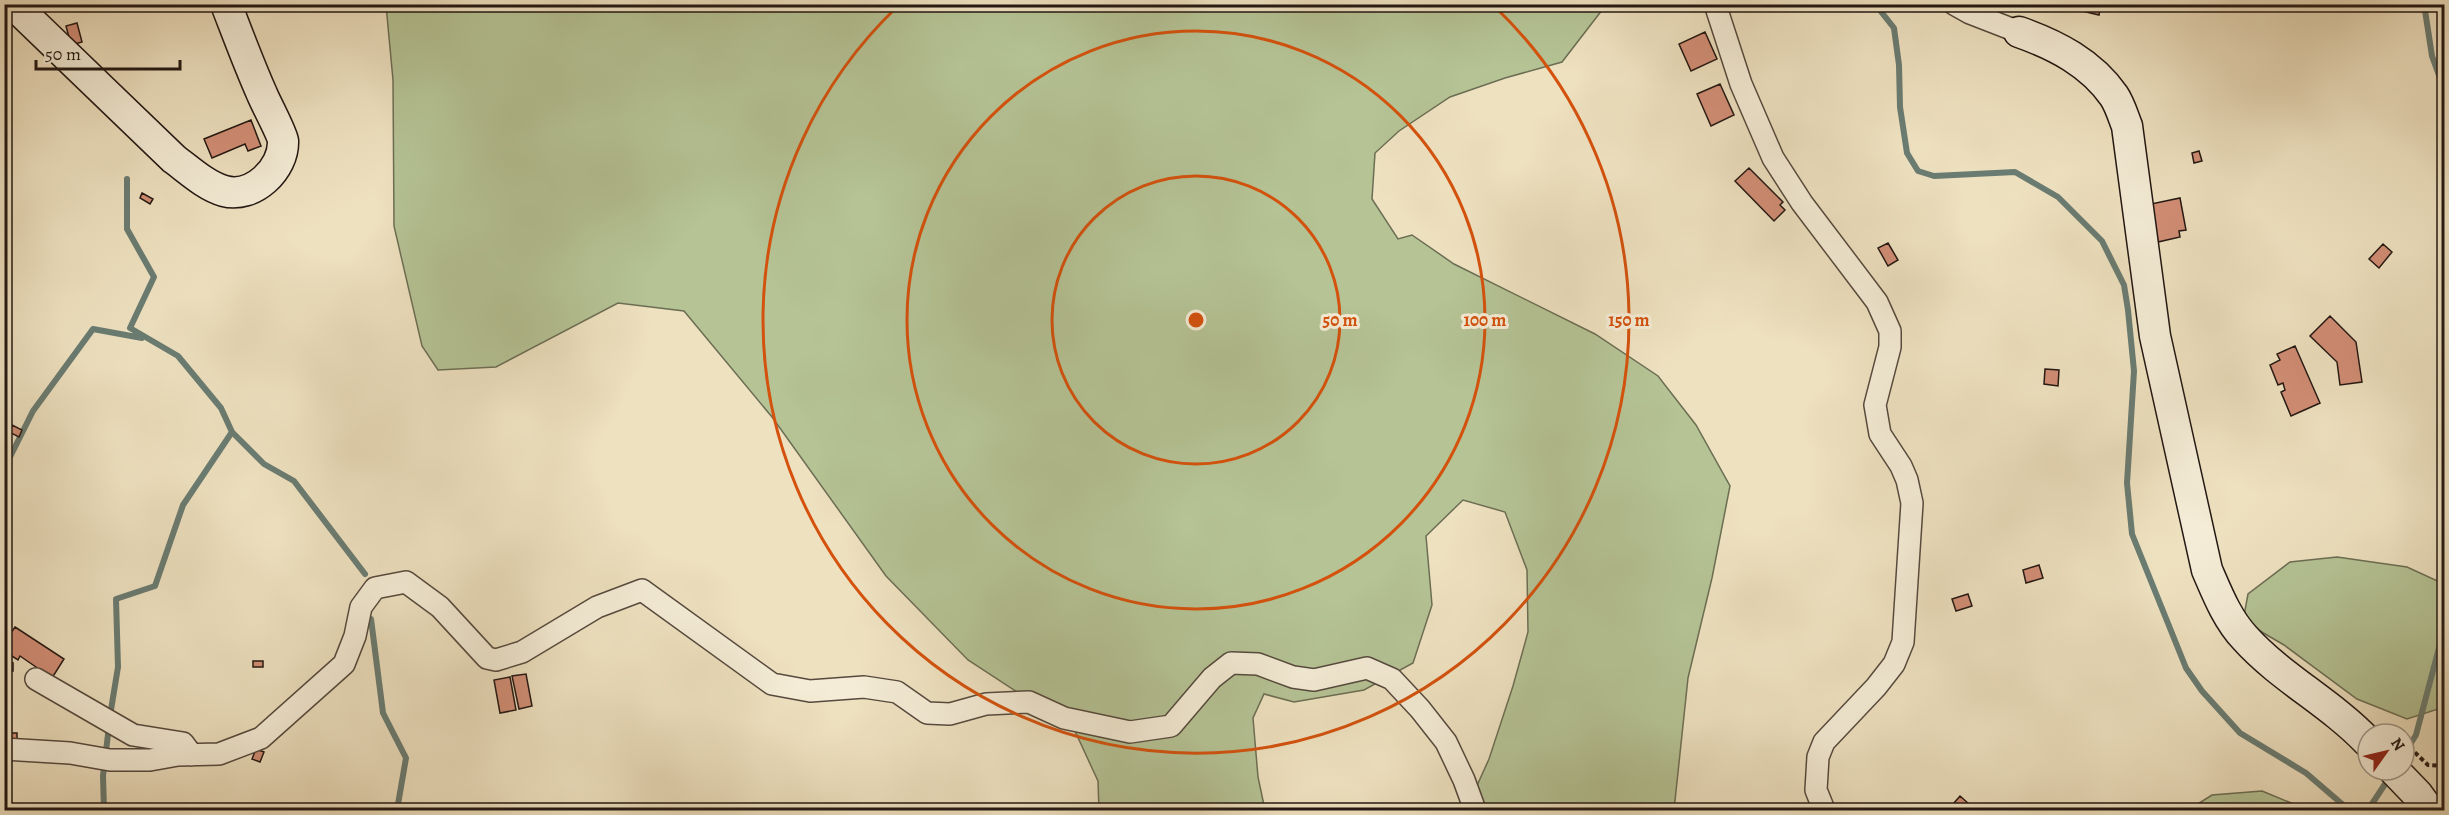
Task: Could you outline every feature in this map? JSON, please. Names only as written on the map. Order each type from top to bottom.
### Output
[{"type":"street","points":[[13,4],[174,159],[200,178],[225,191],[247,190],[262,183],[276,166],[283,140],[252,71],[226,4]]},
{"type":"street","points":[[1715,4],[1741,84],[1773,158],[1802,203],[1877,302],[1890,332],[1890,347],[1875,405],[1880,434],[1908,480],[1912,503],[1903,642],[1888,672],[1824,742],[1818,757],[1816,790],[1824,810]]},
{"type":"street","points":[[1954,4],[1970,13],[2051,43],[2096,73],[2115,98],[2127,126],[2155,336],[2207,570],[2221,602],[2244,637],[2304,689],[2348,721],[2356,724]]},
{"type":"street","points":[[4,749],[103,759],[150,760],[192,754],[219,754],[261,738],[344,664],[355,636],[361,607],[375,588],[406,582],[440,607],[487,658],[495,660],[522,652],[597,607],[642,590],[772,684],[810,691],[864,687],[897,693],[927,713],[950,714],[986,704],[1029,702],[1064,718],[1130,732],[1171,726],[1212,678],[1230,663],[1258,664],[1293,677],[1314,680],[1367,668],[1392,679],[1446,742],[1475,810]]},
{"type":"street","points":[[36,679],[133,735],[183,743],[192,754]]},
{"type":"street","points":[[2405,782],[2429,810]]},
{"type":"path","points":[[2416,753],[2428,765],[2445,766]]},
{"type":"green space","points":[[1205,4],[1211,7],[1223,4],[1606,5],[1562,62],[1450,97],[1399,131],[1375,153],[1372,199],[1398,239],[1412,235],[1454,264],[1595,334],[1658,376],[1696,425],[1730,486],[1712,578],[1688,678],[1674,810],[1466,810],[1489,759],[1528,632],[1527,570],[1505,512],[1463,500],[1426,536],[1432,605],[1413,663],[1364,690],[1294,702],[1264,694],[1253,718],[1258,777],[1265,810],[1099,810],[1098,781],[1074,729],[968,660],[886,576],[772,417],[684,311],[618,303],[496,367],[438,370],[422,346],[394,226],[393,80],[386,5]]},
{"type":"green space","points":[[2337,557],[2407,567],[2444,584],[2444,714],[2438,709],[2407,719],[2357,699],[2284,645],[2243,621],[2248,594],[2290,562]]},
{"type":"green space","points":[[2262,791],[2308,810],[2188,810],[2212,795]]},
{"type":"building","points":[[2053,4],[2101,4],[2099,15]]},
{"type":"building","points":[[77,23],[82,42],[71,45],[66,26]]},
{"type":"building","points":[[1705,32],[1717,59],[1691,71],[1679,44]]},
{"type":"building","points":[[1720,84],[1734,115],[1711,126],[1697,94]]},
{"type":"building","points":[[251,120],[261,146],[248,151],[245,144],[212,158],[204,139]]},
{"type":"building","points":[[2199,151],[2202,161],[2194,163],[2192,153]]},
{"type":"building","points":[[1749,168],[1783,202],[1780,205],[1785,210],[1774,221],[1735,181]]},
{"type":"building","points":[[142,193],[153,199],[150,204],[140,198]]},
{"type":"building","points":[[2180,198],[2186,230],[2179,231],[2180,237],[2158,242],[2151,204]]},
{"type":"building","points":[[1888,243],[1898,260],[1888,266],[1878,248]]},
{"type":"building","points":[[2383,244],[2392,252],[2379,268],[2369,259]]},
{"type":"building","points":[[2330,316],[2356,342],[2362,382],[2340,385],[2337,362],[2310,336]]},
{"type":"building","points":[[2295,346],[2320,403],[2291,416],[2281,392],[2285,390],[2283,383],[2278,385],[2270,365],[2280,360],[2277,354]]},
{"type":"building","points":[[2045,369],[2059,370],[2058,386],[2044,384]]},
{"type":"building","points":[[12,425],[22,430],[19,437],[9,432]]},
{"type":"building","points":[[2039,565],[2043,578],[2026,583],[2023,570]]},
{"type":"building","points":[[1968,594],[1972,606],[1956,611],[1952,599]]},
{"type":"building","points":[[15,627],[64,659],[52,678],[20,656],[18,660],[4,651],[4,643]]},
{"type":"building","points":[[253,661],[263,661],[263,667],[253,667]]},
{"type":"building","points":[[4,663],[13,663],[13,671],[4,671]]},
{"type":"building","points":[[526,674],[532,706],[519,709],[512,676]]},
{"type":"building","points":[[510,677],[516,710],[500,713],[494,680]]},
{"type":"building","points":[[4,733],[17,733],[17,740],[4,740]]},
{"type":"building","points":[[256,749],[264,752],[260,762],[252,759]]},
{"type":"building","points":[[1960,796],[1969,804],[1963,810],[1954,803]]},
{"type":"waterway","points":[[1875,4],[1894,28],[1899,65],[1900,107],[1907,153],[1918,171],[1934,176],[2015,172],[2058,197],[2102,241],[2124,285],[2128,310],[2134,371],[2127,483],[2132,534],[2186,668],[2202,691],[2240,733],[2306,773],[2349,810]]},
{"type":"waterway","points":[[2424,4],[2432,56],[2444,89]]},
{"type":"waterway","points":[[127,179],[127,229],[154,277],[130,328],[178,356],[221,408],[232,432],[264,464],[294,481],[365,574]]},
{"type":"waterway","points":[[4,469],[33,411],[93,329],[142,338]]},
{"type":"waterway","points":[[110,716],[118,667],[116,599],[155,586],[183,505],[232,432]]},
{"type":"waterway","points":[[371,619],[383,713],[406,758],[397,810]]},
{"type":"waterway","points":[[2416,735],[2444,629]]},
{"type":"waterway","points":[[104,810],[103,776],[109,726]]},
{"type":"waterway","points":[[2368,810],[2386,782]]}]
